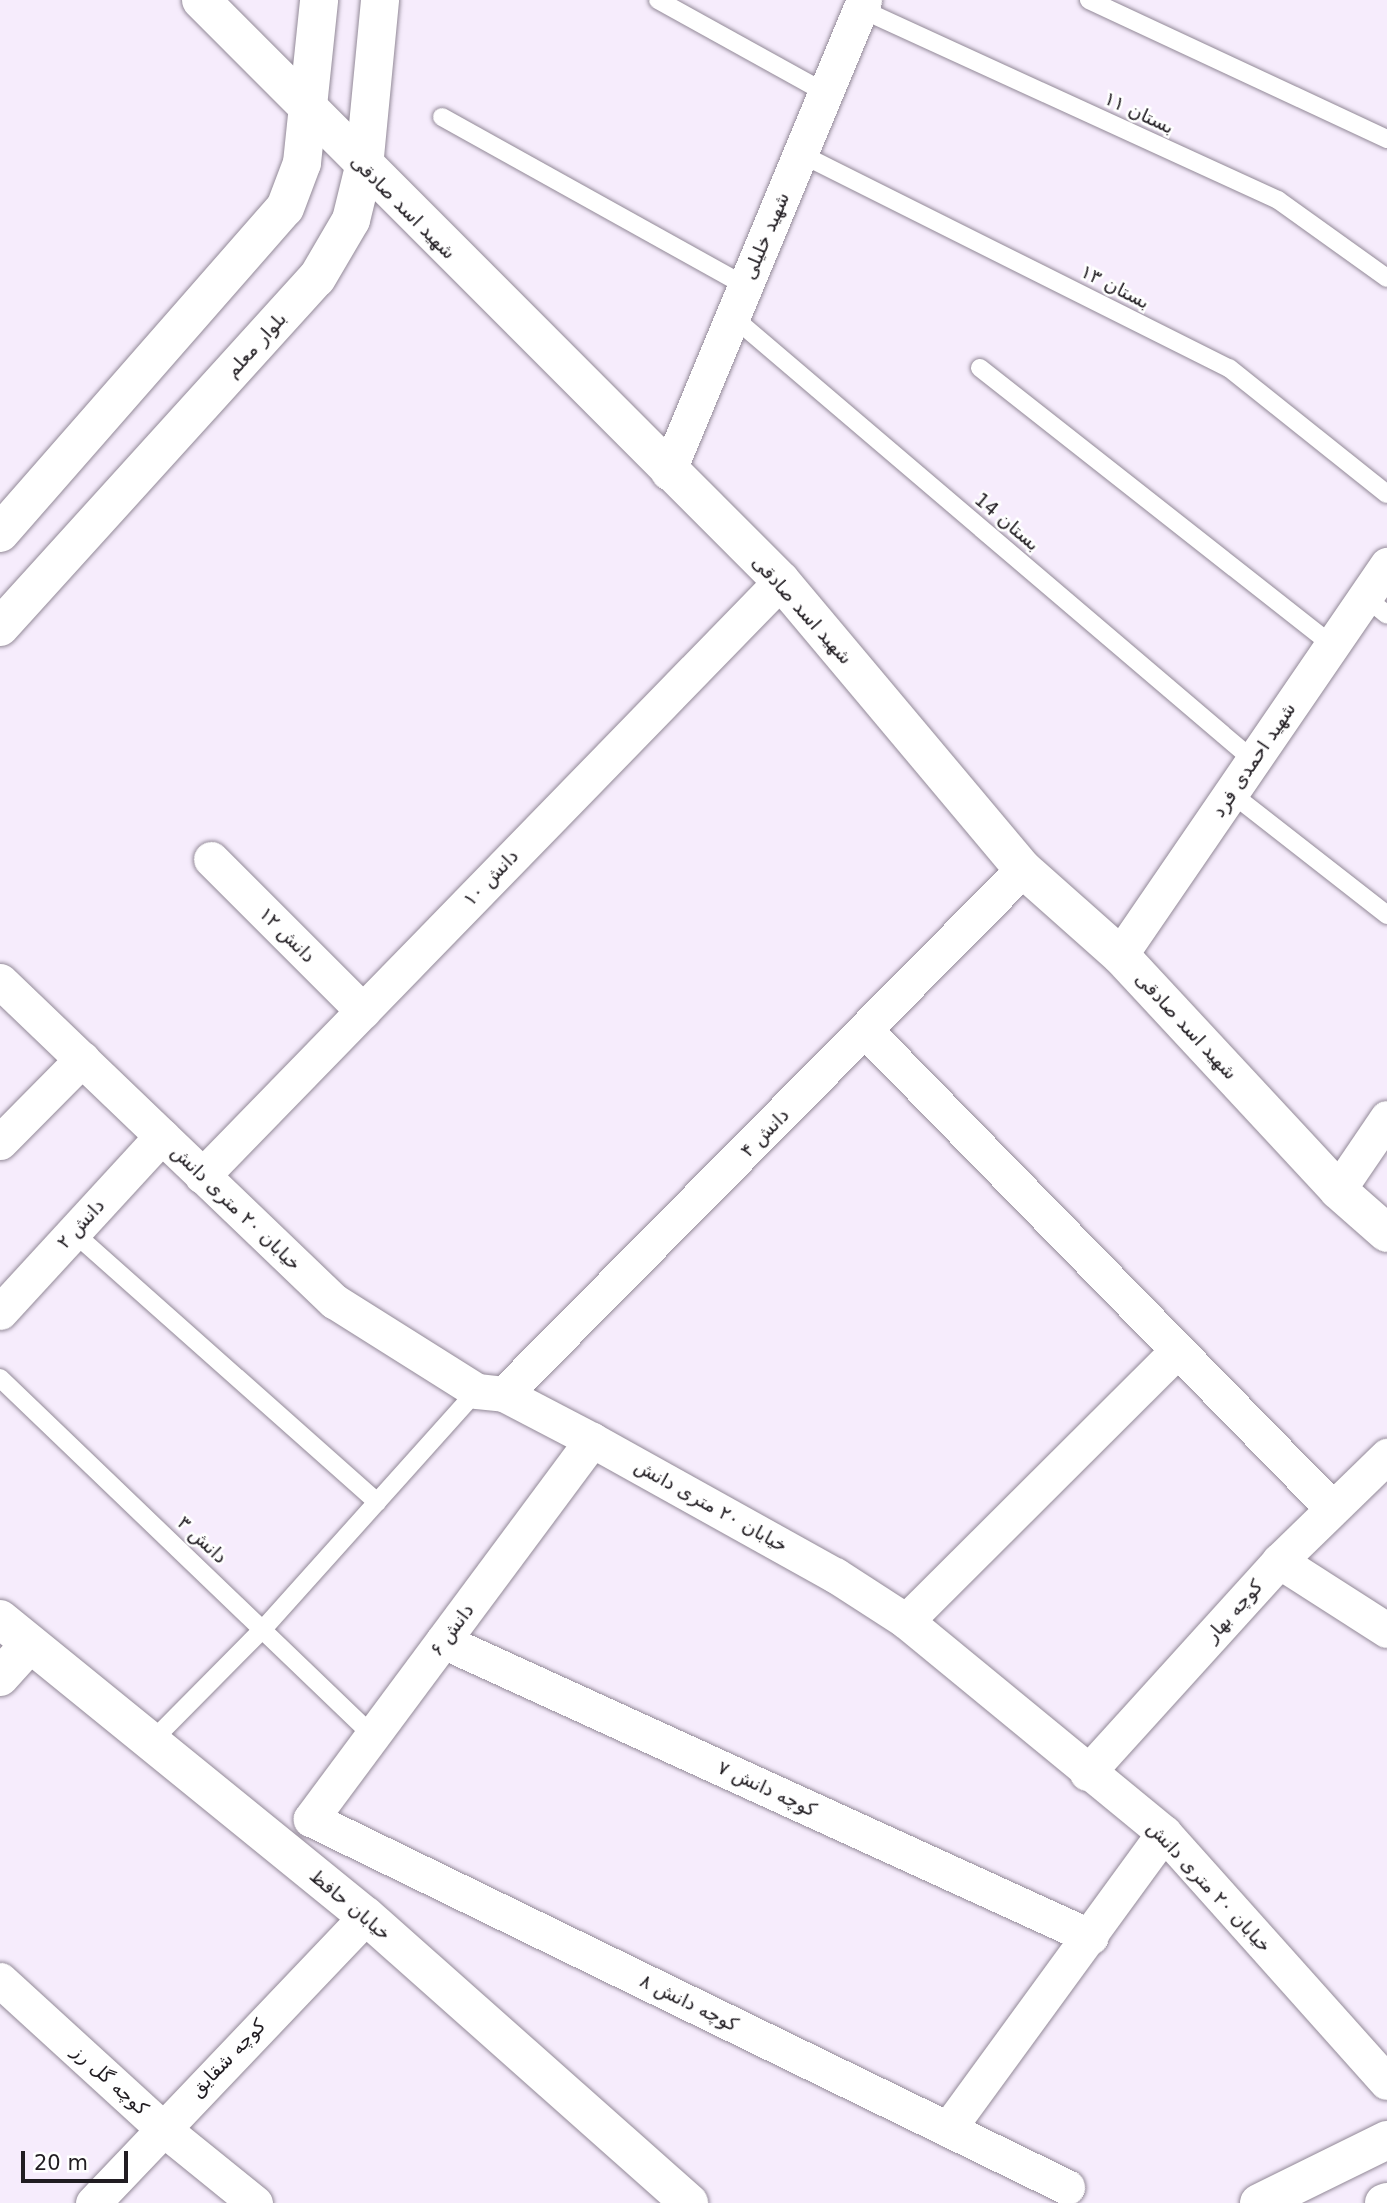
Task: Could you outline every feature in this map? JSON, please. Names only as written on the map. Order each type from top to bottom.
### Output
[{"type":"street","name":"شهید اسد صادقی","points":[[201,0],[668,472],[781,581],[1023,869],[1120,955],[1338,1190],[1387,1233]]},
{"type":"street","points":[[0,533],[285,208],[302,163],[310,110],[318,0]]},
{"type":"street","name":"بلوار معلم","points":[[0,627],[317,278],[351,220],[364,167],[380,0]]},
{"type":"street","name":"شهید خلیلی","points":[[668,472],[862,4]]},
{"type":"street","name":"شهید احمدی فرد","points":[[1120,955],[1332,645],[1376,606],[1387,565]]},
{"type":"street","name":"دانش ۱۰","points":[[202,1176],[781,581]]},
{"type":"street","name":"دانش ۱۲","points":[[211,859],[363,1011]]},
{"type":"street","name":"دانش ۴","points":[[490,1392],[867,1032],[1023,869]]},
{"type":"street","name":"خیابان ۲۰ متری دانش","points":[[0,981],[334,1301],[490,1392],[592,1440],[835,1575],[906,1621],[1087,1773],[1164,1833],[1387,2082]]},
{"type":"street","points":[[867,1032],[1176,1352],[1332,1508]]},
{"type":"street","points":[[0,1142],[82,1059]]},
{"type":"street","points":[[1338,1190],[1387,1118]]},
{"type":"street","name":"دانش ۲","points":[[0,1312],[162,1136]]},
{"type":"street","points":[[906,1621],[1176,1352]]},
{"type":"street","name":"دانش ۶","points":[[311,1819],[592,1440]]},
{"type":"street","name":"کوچه بهار","points":[[1087,1773],[1279,1561],[1387,1456]]},
{"type":"street","points":[[1279,1561],[1387,1630]]},
{"type":"street","name":"خیابان حافظ","points":[[0,1619],[28,1646],[366,1916],[690,2203]]},
{"type":"street","name":"کوچه دانش ۷","points":[[443,1641],[1091,1937]]},
{"type":"street","points":[[0,1677],[28,1646]]},
{"type":"street","name":"کوچه دانش ۸","points":[[311,1819],[1066,2187]]},
{"type":"street","points":[[948,2129],[1091,1937],[1164,1833]]},
{"type":"street","name":"کوچه شقایق","points":[[93,2203],[161,2127],[366,1916]]},
{"type":"street","name":"کوچه گل رز","points":[[0,1980],[161,2127],[255,2203]]},
{"type":"street","points":[[1259,2203],[1387,2140]]},
{"type":"lane","points":[[659,0],[826,93]]},
{"type":"lane","points":[[1089,0],[1387,139]]},
{"type":"lane","name":"بستان ۱۱","points":[[862,4],[1278,200],[1387,278]]},
{"type":"lane","name":"بستان 14","points":[[442,117],[739,301],[1253,760]]},
{"type":"lane","name":"بستان ۱۳","points":[[801,154],[1229,368],[1387,494]]},
{"type":"lane","points":[[980,368],[1332,645]]},
{"type":"lane","points":[[1231,793],[1387,915]]},
{"type":"lane","points":[[73,1232],[377,1502]]},
{"type":"lane","name":"دانش ۳","points":[[0,1378],[264,1628],[373,1736]]},
{"type":"lane","points":[[150,1743],[264,1628],[377,1502],[490,1392]]}]
